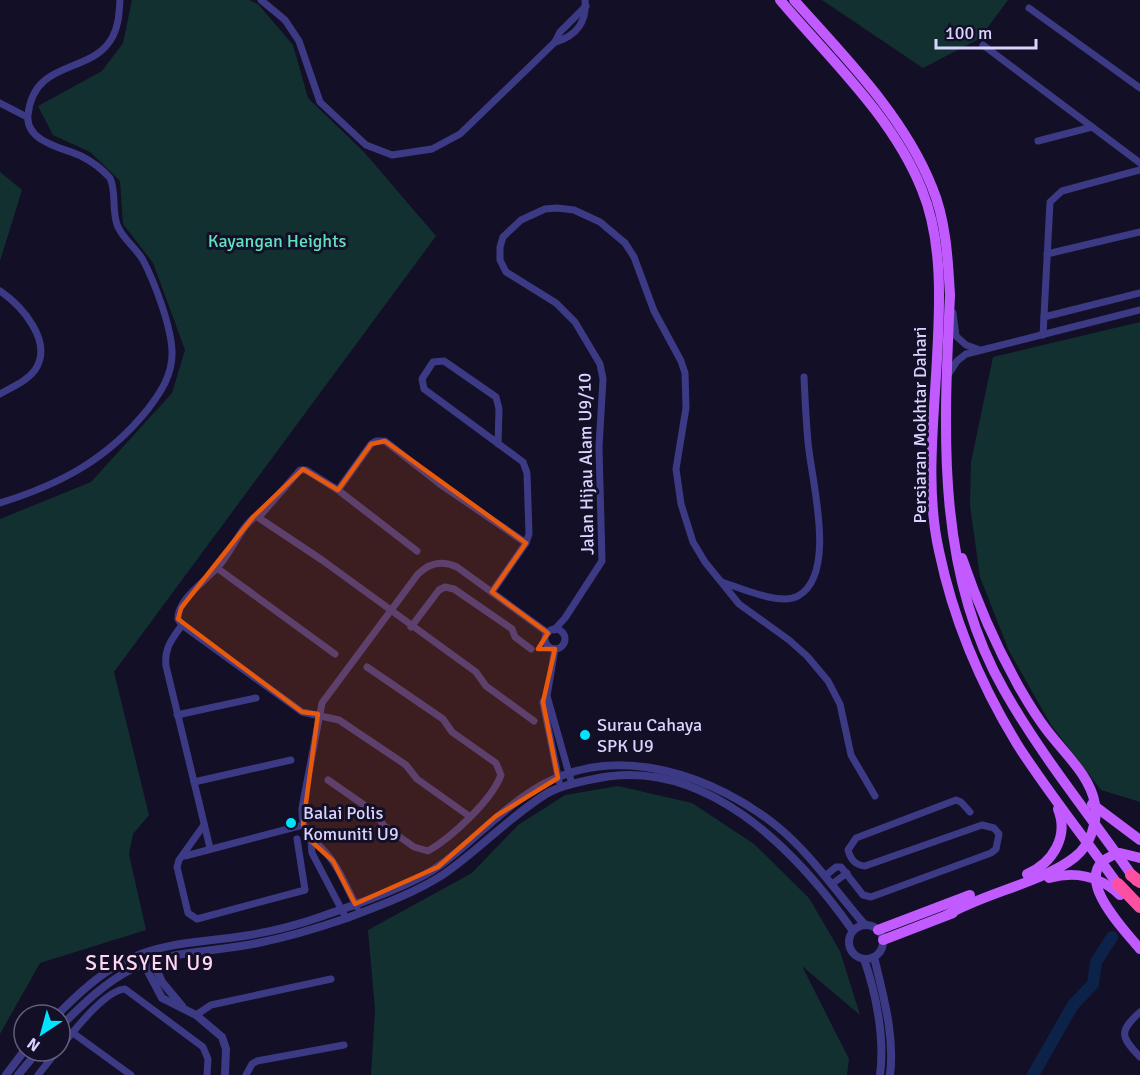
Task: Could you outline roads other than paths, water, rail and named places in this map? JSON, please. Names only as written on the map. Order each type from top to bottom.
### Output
[{"type":"highway","points":[[1118,884],[1138,910]]},
{"type":"main road","name":"Persiaran Mokhtar Dahari","points":[[780,0],[879,115],[923,191],[932,225],[938,269],[933,483],[938,549],[954,607],[979,671],[1018,745],[1118,884]]},
{"type":"main road","name":"Persiaran Mokhtar Dahari","points":[[794,0],[888,110],[918,157],[933,188],[942,224],[950,295],[946,458],[950,521],[962,586],[974,624],[1003,689],[1063,778],[1136,878],[1140,887]]},
{"type":"main road","points":[[947,915],[964,904],[1062,867],[1077,856],[1089,841],[1095,824],[1095,805],[1088,783],[1044,727],[1018,685],[974,589],[950,521]]},
{"type":"main road","points":[[1063,778],[1084,798],[1140,840]]},
{"type":"main road","points":[[880,935],[1037,869],[1050,857],[1061,835],[1063,823],[1050,791]]},
{"type":"main road","points":[[1140,858],[1120,853],[1102,861],[1096,871],[1096,889],[1105,906],[1140,949]]},
{"type":"main road","points":[[880,935],[966,910],[1051,877],[1069,873],[1090,877],[1110,886],[1138,910]]},
{"type":"street","points":[[27,117],[34,92],[49,75],[89,59],[101,51],[112,38],[118,24],[120,0]]},
{"type":"street","points":[[261,0],[285,20],[300,41],[320,102],[366,145],[392,155],[432,149],[460,134],[555,42],[560,32],[585,3]]},
{"type":"street","points":[[1029,8],[1140,88]]},
{"type":"street","points":[[983,45],[1140,163]]},
{"type":"street","points":[[0,103],[27,117],[39,138],[87,159],[110,178],[118,228],[138,253],[150,276],[169,333],[172,361],[161,392],[121,440],[83,468],[34,492],[0,503]]},
{"type":"street","points":[[1038,141],[1092,127]]},
{"type":"street","points":[[1043,335],[1050,202],[1054,195],[1140,170]]},
{"type":"street","name":"Jalan Hijau Alam U9/10","points":[[550,631],[565,618],[602,561],[599,447],[603,379],[600,364],[575,322],[538,291],[514,279],[506,272],[500,260],[503,237],[512,227],[533,213],[545,209],[574,210],[600,222],[625,243],[634,257],[654,311],[685,373],[686,408],[676,470],[681,504],[693,542],[705,562],[739,604],[789,640],[807,656],[828,681],[840,704],[851,755],[875,796]]},
{"type":"street","points":[[1047,254],[1140,232]]},
{"type":"street","points":[[0,291],[14,303],[35,330],[41,350],[34,371],[0,394]]},
{"type":"street","points":[[1044,317],[1140,293]]},
{"type":"street","points":[[950,295],[956,336],[966,345],[985,351]]},
{"type":"street","points":[[947,377],[962,356],[1140,310]]},
{"type":"street","points":[[492,592],[526,543],[529,534],[527,473],[523,462],[498,444],[424,389],[422,380],[433,362],[444,361],[496,398],[499,409],[498,444]]},
{"type":"street","points":[[723,582],[762,595],[787,599],[798,597],[807,589],[816,574],[820,536],[807,441],[804,377]]},
{"type":"street","points":[[338,490],[371,444],[376,441],[385,441],[440,484],[526,543]]},
{"type":"street","points":[[417,551],[338,490],[306,470],[300,470],[257,517],[217,568],[204,578],[181,609],[178,619],[182,625],[302,712],[339,720],[406,765],[417,779],[469,816]]},
{"type":"street","points":[[257,517],[346,577],[388,611],[476,672],[486,686],[534,721]]},
{"type":"street","points":[[361,912],[333,861],[311,841],[303,825],[302,808],[318,714],[322,703],[388,611],[424,567],[437,563],[448,563],[550,631],[560,631],[565,636]]},
{"type":"street","points":[[217,568],[335,654]]},
{"type":"street","points":[[411,627],[439,590],[445,587],[454,589],[512,629],[515,637],[531,649]]},
{"type":"street","points":[[555,649],[563,646],[565,618]]},
{"type":"street","points":[[182,625],[165,653],[177,715],[210,848]]},
{"type":"street","points":[[550,631],[546,643],[555,649]]},
{"type":"street","points":[[555,649],[547,696],[543,702],[560,783]]},
{"type":"street","points":[[328,780],[377,814],[383,825],[419,851],[434,847],[469,816],[498,783],[500,768],[452,732],[443,719],[367,667]]},
{"type":"street","points":[[547,696],[573,784]]},
{"type":"street","points":[[177,715],[256,698]]},
{"type":"street","points":[[194,782],[291,759]]},
{"type":"street","points":[[72,1015],[89,998],[132,969],[170,957],[257,944],[346,918],[444,874],[504,824],[570,774],[599,767],[621,766],[674,772],[729,795],[778,828],[825,876],[865,925],[880,935],[880,951],[874,957],[864,958],[856,955],[850,948],[849,939],[853,931],[865,925]]},
{"type":"street","points":[[70,1003],[100,976],[144,953],[252,934],[356,904],[438,867],[496,816],[543,784],[573,784],[605,776],[655,777],[715,798],[747,817],[792,856],[823,889],[853,931]]},
{"type":"street","points":[[825,876],[837,866],[847,873],[863,895],[871,897],[991,853],[996,849],[999,834],[987,825],[865,866],[858,865],[849,856],[848,850],[856,838],[956,800],[970,812]]},
{"type":"street","points":[[185,856],[204,825]]},
{"type":"street","points":[[297,839],[305,890],[202,919],[196,919],[188,913],[177,867],[179,860],[210,848],[303,825]]},
{"type":"street","points":[[311,841],[312,853],[346,918]]},
{"type":"street","points":[[832,884],[847,873]]},
{"type":"street","points":[[144,953],[162,998],[196,1014],[222,1037],[226,1049],[225,1075]]},
{"type":"street","points":[[154,976],[170,957]]},
{"type":"street","points":[[874,957],[885,1003],[893,1054],[890,1075]]},
{"type":"street","points":[[864,958],[873,988],[879,1028],[880,1075]]},
{"type":"street","points":[[132,969],[154,976]]},
{"type":"street","points":[[196,1014],[211,1005],[331,980]]},
{"type":"street","points":[[131,1075],[73,1033],[105,999],[125,989],[203,1047],[208,1059],[207,1075]]},
{"type":"street","points":[[1139,1013],[1125,1028],[1124,1034],[1125,1041],[1140,1057]]},
{"type":"street","points":[[246,1075],[252,1064],[257,1061],[344,1045]]},
{"type":"street","points":[[18,1075],[28,1063]]},
{"type":"street","points":[[38,1075],[48,1063]]},
{"type":"waterway","points":[[1033,1075],[1073,1005],[1093,984],[1096,962],[1112,937]]},
{"type":"place","name":"Surau Cahaya SPK U9","points":[[585,735]]},
{"type":"place","name":"Balai Polis Komuniti U9","points":[[291,823]]},
{"type":"district","name":"SEKSYEN U9","points":[[150,963]]},
{"type":"park label","name":"Kayangan Heights","points":[[277,241]]}]
